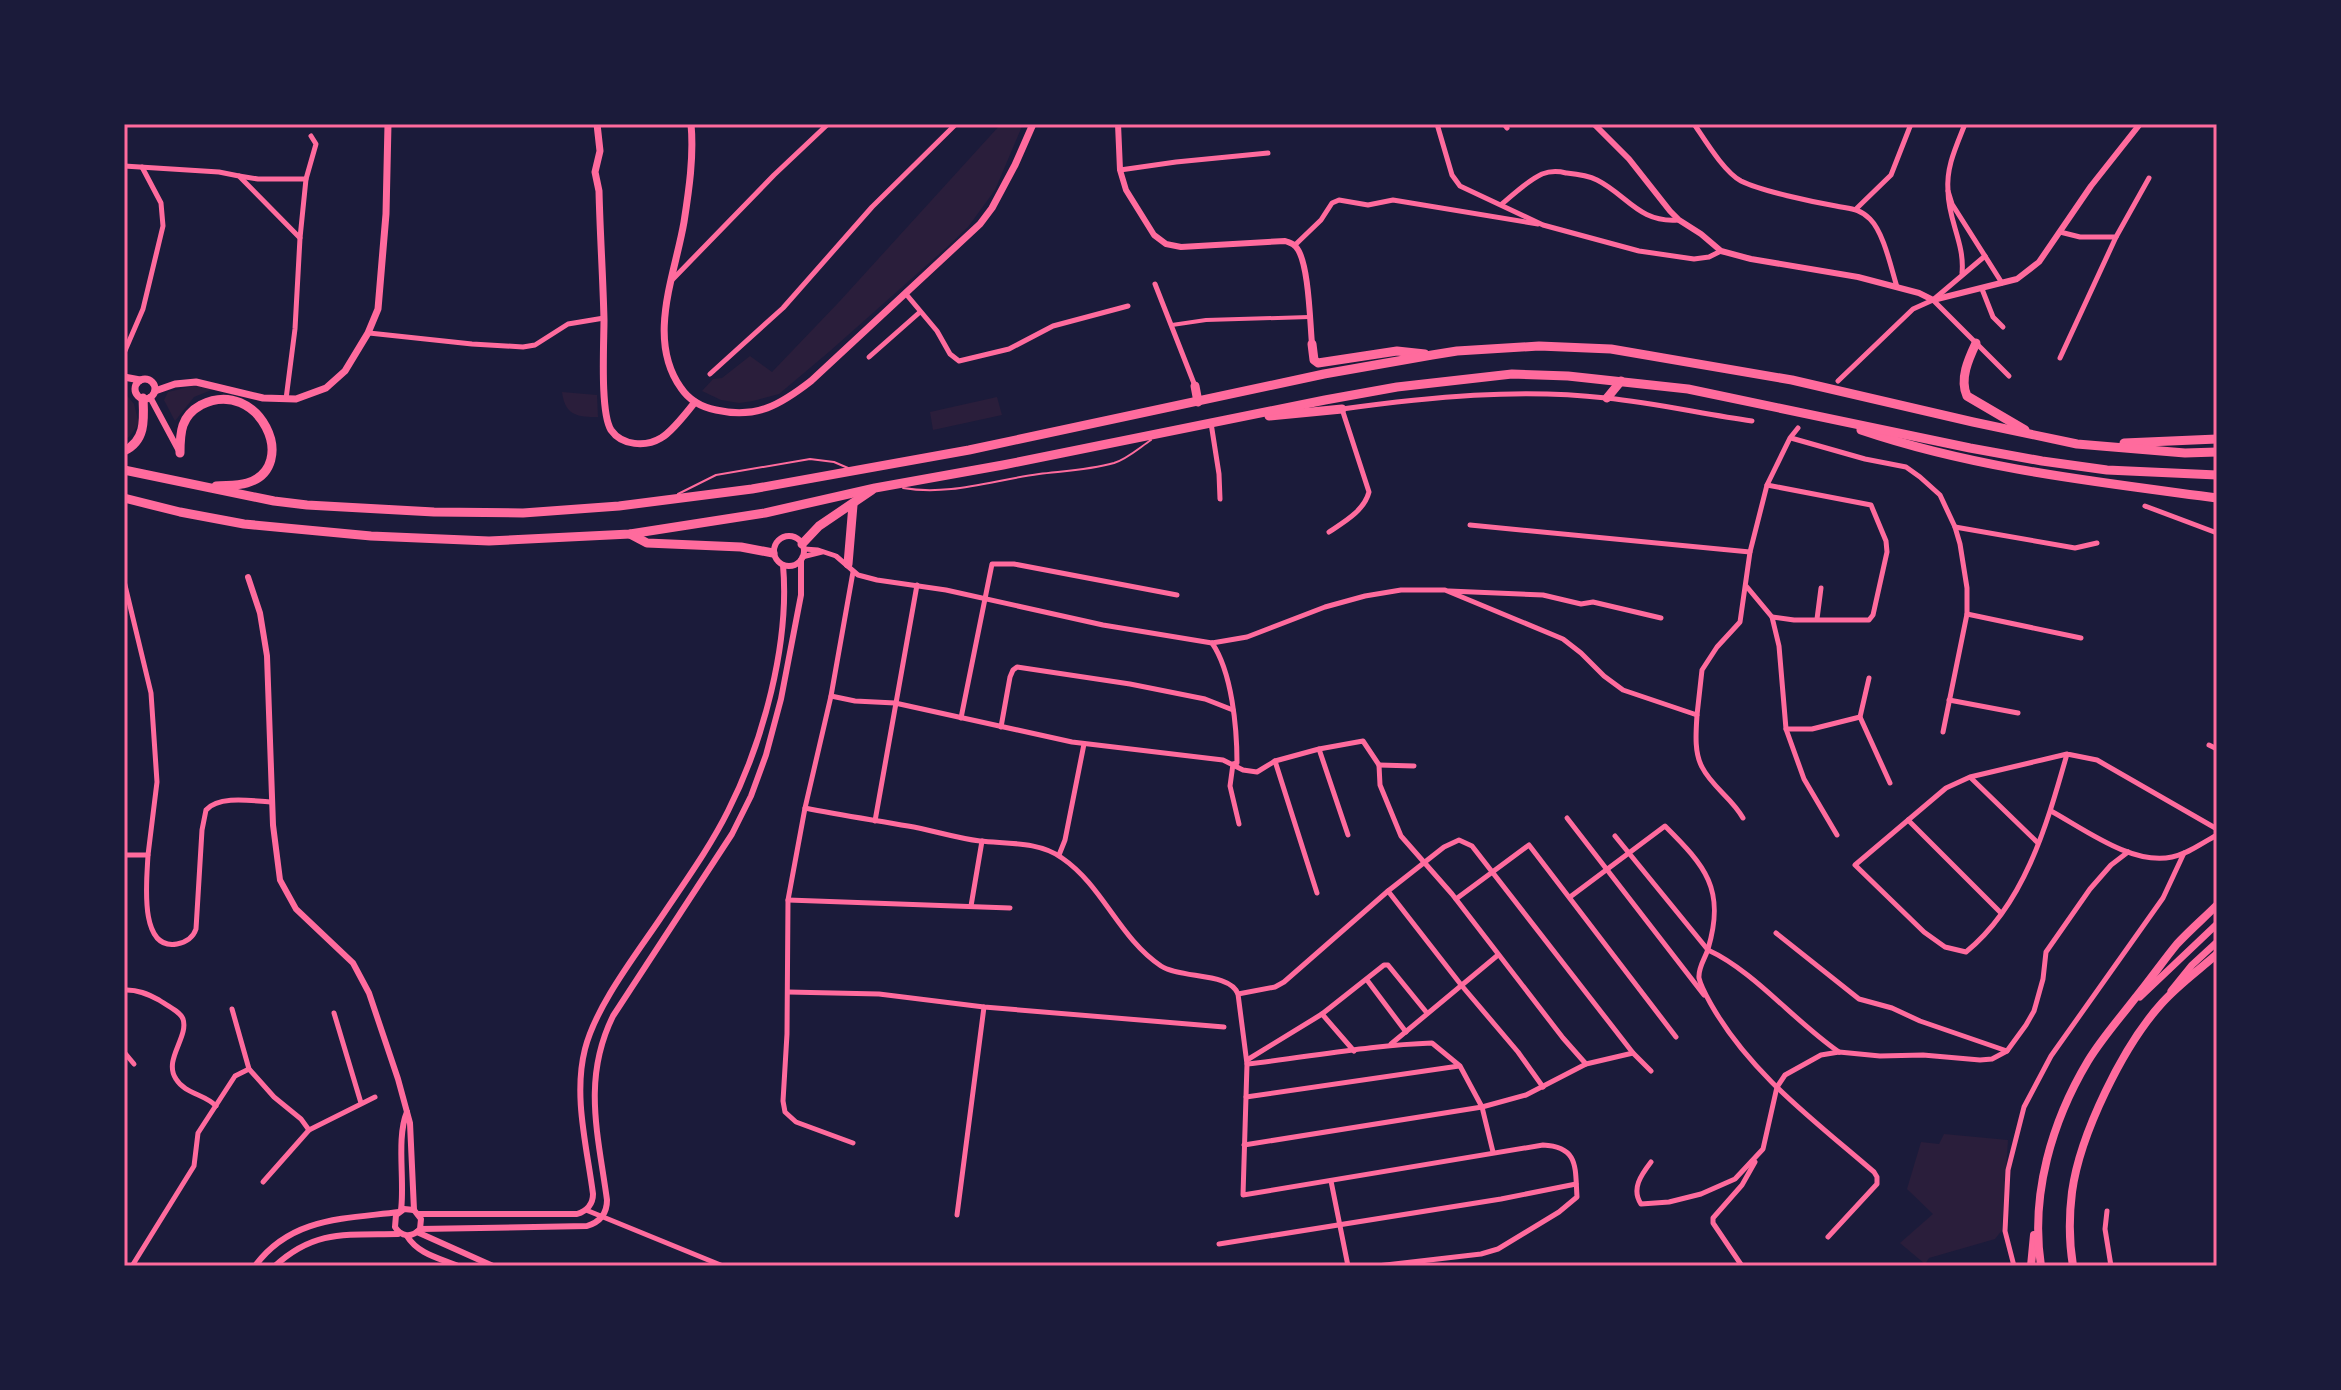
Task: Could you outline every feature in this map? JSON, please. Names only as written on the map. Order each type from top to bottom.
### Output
[{"type":"highway","points":[[1976,343],[1968,359],[1964,380],[1967,396],[2035,436]]},
{"type":"highway","points":[[1312,344],[1314,360],[1318,363],[1397,351],[1432,355]]},
{"type":"highway","points":[[124,470],[296,504],[434,512],[523,513],[619,506],[752,489],[969,450],[1324,374],[1432,355],[1539,346],[1611,349],[1805,382],[2077,444],[2185,453],[2217,452]]},
{"type":"highway","points":[[124,498],[244,524],[371,536],[489,541],[630,534],[765,513],[875,488],[1383,389],[1512,374],[1568,376],[1688,389],[2042,461],[2107,470],[2217,475]]},
{"type":"highway","points":[[1607,398],[1621,381]]},
{"type":"highway","points":[[1195,386],[1198,402]]},
{"type":"highway","points":[[124,451],[141,435],[146,395]]},
{"type":"highway","points":[[180,453],[181,427],[197,407],[211,401],[222,399],[242,405],[260,416],[267,426],[272,448],[266,468],[258,477],[249,483],[203,487]]},
{"type":"highway","points":[[1214,422],[1342,409]]},
{"type":"highway","points":[[1820,416],[1891,440],[1980,461],[2064,477],[2217,498]]},
{"type":"highway","points":[[2077,444],[2217,439]]},
{"type":"highway","points":[[802,552],[819,526],[875,488]]},
{"type":"highway","points":[[851,567],[853,505]]},
{"type":"highway","points":[[630,534],[647,543],[741,547],[773,553]]},
{"type":"highway","points":[[2031,1266],[2048,1153],[2088,1061],[2178,943],[2217,905]]},
{"type":"highway","points":[[2073,1266],[2070,1228],[2072,1192],[2090,1129],[2124,1057],[2162,1002],[2217,954]]},
{"type":"highway","points":[[2040,1198],[2038,1226],[2041,1266]]},
{"type":"main road","points":[[124,377],[175,384],[196,382],[263,398],[286,400],[306,397],[335,381],[345,371],[368,333],[378,309],[387,192],[388,124]]},
{"type":"main road","points":[[597,124],[600,151],[595,172],[599,191],[606,416],[618,437],[636,444],[660,439],[695,402]]},
{"type":"main road","points":[[691,124],[692,167],[670,282],[664,325],[665,351],[675,379],[695,402],[712,410],[739,414],[768,409],[811,381],[959,245],[992,208],[1033,124]]},
{"type":"main road","points":[[140,380],[136,385],[146,395]]},
{"type":"main road","points":[[146,395],[154,385],[150,380]]},
{"type":"main road","points":[[124,386],[146,395],[175,384]]},
{"type":"main road","points":[[2127,1009],[2217,924]]},
{"type":"main road","points":[[2162,1002],[2192,965],[2217,942]]},
{"type":"street","points":[[670,282],[828,124]]},
{"type":"street","points":[[710,374],[783,308],[872,207],[956,124]]},
{"type":"street","points":[[1118,124],[1120,170],[1126,190],[1154,235],[1166,244],[1181,247],[1285,241],[1295,245],[1300,252],[1306,279],[1312,344]]},
{"type":"street","points":[[1437,124],[1452,175],[1460,186],[1543,225]]},
{"type":"street","points":[[1594,124],[1629,159],[1679,220],[1721,251],[1858,277],[1933,300],[2009,376]]},
{"type":"street","points":[[1694,124],[1738,180],[1837,207],[1856,209],[1869,218],[1878,229],[1897,287]]},
{"type":"street","points":[[1856,209],[1891,175],[1911,124]]},
{"type":"street","points":[[1962,274],[1962,255],[1948,205],[1947,177],[1965,124]]},
{"type":"street","points":[[1838,381],[1913,309],[1933,300],[2017,279],[2039,262],[2091,186],[2140,124]]},
{"type":"street","points":[[286,400],[295,329],[306,179],[316,144],[311,136]]},
{"type":"street","points":[[1120,170],[1268,153]]},
{"type":"street","points":[[124,166],[219,172],[258,179],[306,179]]},
{"type":"street","points":[[124,353],[143,309],[163,226],[161,203],[141,166]]},
{"type":"street","points":[[1502,204],[1539,175],[1559,172],[1599,180],[1653,218],[1679,220]]},
{"type":"street","points":[[239,176],[300,238]]},
{"type":"street","points":[[2060,358],[2116,237],[2149,178]]},
{"type":"street","points":[[1948,191],[1952,204],[2003,284]]},
{"type":"street","points":[[1295,245],[1315,227],[1332,203],[1339,200],[1368,205],[1393,200],[1543,225],[1639,251],[1694,259],[1721,251]]},
{"type":"street","points":[[2060,232],[2080,237],[2116,237]]},
{"type":"street","points":[[1933,300],[1985,256]]},
{"type":"street","points":[[1155,284],[1195,386]]},
{"type":"street","points":[[1982,289],[1993,317],[2003,327]]},
{"type":"street","points":[[906,294],[937,331],[950,354],[964,361],[1009,349],[1053,326],[1128,306]]},
{"type":"street","points":[[869,357],[920,312]]},
{"type":"street","points":[[1172,325],[1206,320],[1309,317]]},
{"type":"street","points":[[368,333],[523,347],[535,345],[568,324],[604,318]]},
{"type":"street","points":[[146,395],[180,453]]},
{"type":"street","points":[[1329,532],[1359,510],[1369,492],[1342,409],[1481,395],[1560,395],[1607,398],[1752,421]]},
{"type":"street","points":[[1214,422],[1220,499]]},
{"type":"street","points":[[1743,818],[1736,805],[1702,768],[1696,742],[1702,670],[1717,647],[1740,622],[1750,552],[1767,485],[1798,428]]},
{"type":"street","points":[[1790,438],[1906,467],[1940,495],[1955,527],[1967,588],[1967,614],[1943,732]]},
{"type":"street","points":[[1767,485],[1871,505],[1886,541],[1887,552],[1873,615],[1869,620],[1772,617]]},
{"type":"street","points":[[2145,506],[2217,533]]},
{"type":"street","points":[[1470,525],[1750,552]]},
{"type":"street","points":[[1955,527],[2075,548],[2097,543]]},
{"type":"street","points":[[275,1266],[304,1244],[324,1237],[403,1235],[418,1230],[582,1226],[593,1224],[602,1217],[607,1200],[594,1085],[599,1049],[613,1016],[732,834],[755,786],[784,684],[801,595],[802,552],[794,537],[784,536],[776,543],[773,553],[783,565],[792,566],[802,552]]},
{"type":"street","points":[[802,552],[823,552],[836,556],[858,575],[877,580],[917,585],[1103,625],[1212,643],[1247,637],[1325,607],[1401,590],[1543,595],[1581,604],[1593,602],[1661,618]]},
{"type":"street","points":[[961,718],[991,565],[1005,563],[1177,595]]},
{"type":"street","points":[[255,1266],[282,1239],[312,1224],[407,1208],[416,1212],[577,1214],[592,1203],[580,1087],[585,1049],[599,1014],[713,839],[742,782],[775,672],[784,604],[783,565]]},
{"type":"street","points":[[851,567],[831,696],[788,900],[783,1101],[785,1112],[796,1122],[853,1143]]},
{"type":"street","points":[[248,577],[260,613],[267,656],[272,802],[280,880],[296,909],[353,963],[369,993],[412,1132],[416,1212],[421,1223],[418,1230]]},
{"type":"street","points":[[124,581],[151,693],[157,782],[148,855],[148,909],[150,929],[156,937],[165,943],[183,942],[190,939],[196,929],[206,810],[214,803],[272,802]]},
{"type":"street","points":[[875,821],[917,585]]},
{"type":"street","points":[[1745,586],[1772,617],[1779,646],[1786,729],[1804,779],[1837,835]]},
{"type":"street","points":[[1817,619],[1821,588]]},
{"type":"street","points":[[1445,590],[1563,639],[1623,690],[1697,715]]},
{"type":"street","points":[[1967,614],[2081,638]]},
{"type":"street","points":[[1212,643],[1224,667],[1233,710],[1237,763],[1233,764],[1230,786],[1239,824]]},
{"type":"street","points":[[1001,727],[1010,677],[1017,667],[1130,684],[1205,699],[1233,710]]},
{"type":"street","points":[[1869,678],[1860,717],[1890,783]]},
{"type":"street","points":[[831,696],[895,703],[1084,744],[1223,760],[1243,770],[1257,772],[1275,761],[1363,741],[1379,765],[1380,785],[1401,836],[1456,899],[1586,1064]]},
{"type":"street","points":[[1949,700],[2018,713]]},
{"type":"street","points":[[1786,729],[1812,729],[1860,717]]},
{"type":"street","points":[[1059,855],[1084,744]]},
{"type":"street","points":[[2209,745],[2217,749]]},
{"type":"street","points":[[1319,749],[1348,835]]},
{"type":"street","points":[[2067,754],[2051,811],[2026,871],[2001,913],[1980,940],[1966,952],[1945,947],[1924,932],[1855,865],[1946,788],[1970,777],[2067,754],[2097,760],[2217,829]]},
{"type":"street","points":[[1275,761],[1317,893]]},
{"type":"street","points":[[1379,765],[1414,766]]},
{"type":"street","points":[[1970,777],[2038,843]]},
{"type":"street","points":[[805,808],[982,841],[1011,842],[1059,855],[1083,876],[1122,927],[1159,964],[1169,970],[1225,981],[1235,987],[1247,1062],[1243,1195],[1543,1145],[1561,1147],[1571,1156],[1577,1197],[1498,1249],[1481,1254],[1377,1266]]},
{"type":"street","points":[[2051,811],[2128,852],[2150,858],[2162,859],[2184,853],[2217,835]]},
{"type":"street","points":[[1567,818],[1712,1005]]},
{"type":"street","points":[[1908,820],[2001,913]]},
{"type":"street","points":[[1570,897],[1665,826],[1697,858],[1711,883],[1715,912],[1699,977],[1723,1026],[1777,1087],[1877,1177],[1877,1184],[1828,1237]]},
{"type":"street","points":[[1615,836],[1708,950],[1723,957],[1815,1036],[1839,1052]]},
{"type":"street","points":[[1238,994],[1275,987],[1284,982],[1388,891],[1444,847],[1459,840],[1472,846],[1633,1053],[1651,1071]]},
{"type":"street","points":[[971,906],[982,841]]},
{"type":"street","points":[[1456,899],[1529,845],[1676,1037]]},
{"type":"street","points":[[1742,1266],[1713,1223],[1713,1218],[1742,1185],[1763,1149],[1777,1087],[1785,1075],[1821,1055],[1839,1052],[1980,1060],[1992,1059],[2007,1051],[2034,1011],[2043,979],[2046,952],[2090,889],[2111,865],[2128,852]]},
{"type":"street","points":[[2014,1266],[2005,1231],[2008,1170],[2024,1107],[2051,1056],[2163,898],[2184,853]]},
{"type":"street","points":[[124,855],[148,855]]},
{"type":"street","points":[[1388,891],[1543,1087]]},
{"type":"street","points":[[788,900],[1010,908]]},
{"type":"street","points":[[1776,933],[1859,999],[1892,1008],[2007,1051]]},
{"type":"street","points":[[1390,1045],[1498,955]]},
{"type":"street","points":[[1247,1062],[1322,1014],[1384,965],[1388,965],[1427,1013]]},
{"type":"street","points":[[1367,980],[1406,1032]]},
{"type":"street","points":[[124,990],[144,993],[182,1016],[184,1025],[172,1067],[175,1078],[191,1092],[214,1102],[216,1106]]},
{"type":"street","points":[[788,992],[879,994],[984,1007],[1224,1027]]},
{"type":"street","points":[[957,1215],[984,1007]]},
{"type":"street","points":[[232,1009],[249,1069],[309,1130]]},
{"type":"street","points":[[334,1013],[361,1103]]},
{"type":"street","points":[[1322,1014],[1354,1051]]},
{"type":"street","points":[[1247,1062],[1432,1043],[1460,1066],[1482,1107],[1493,1152]]},
{"type":"street","points":[[124,1052],[134,1064]]},
{"type":"street","points":[[1244,1145],[1482,1107],[1526,1095],[1586,1064],[1633,1053]]},
{"type":"street","points":[[1246,1097],[1460,1066]]},
{"type":"street","points":[[124,1261],[131,1266],[194,1166],[198,1133],[235,1076],[249,1069]]},
{"type":"street","points":[[263,1182],[309,1130],[375,1097]]},
{"type":"street","points":[[407,1112],[402,1127],[403,1186],[400,1211],[394,1223],[424,1253],[458,1266]]},
{"type":"street","points":[[1651,1162],[1637,1187],[1636,1196],[1641,1204],[1669,1202],[1701,1194],[1735,1179],[1763,1149]]},
{"type":"street","points":[[1331,1181],[1348,1266]]},
{"type":"street","points":[[1219,1244],[1576,1184]]},
{"type":"street","points":[[586,1210],[723,1266]]},
{"type":"street","points":[[2107,1211],[2105,1229],[2111,1266]]},
{"type":"street","points":[[418,1230],[493,1266]]},
{"type":"lane","points":[[890,485],[918,490],[958,489],[1089,468],[1123,459],[1162,432]]},
{"type":"lane","points":[[668,499],[716,475],[782,464],[823,460],[853,470]]},
{"type":"shaded area","points":[[1001,124],[1023,124],[995,190],[968,227],[946,248],[779,394],[739,403],[721,400],[702,391],[713,379],[722,378],[750,356],[772,372]]},
{"type":"shaded area","points":[[193,386],[214,389],[194,397],[175,421],[164,400],[168,392]]},
{"type":"shaded area","points":[[124,392],[134,404],[139,424],[124,440]]},
{"type":"shaded area","points":[[562,392],[597,395],[598,417],[574,414],[566,406]]},
{"type":"shaded area","points":[[997,397],[1002,415],[933,430],[930,412]]},
{"type":"shaded area","points":[[1944,1134],[2008,1140],[2002,1230],[1995,1239],[1929,1258],[1925,1264],[1900,1243],[1933,1214],[1907,1189],[1921,1142],[1939,1144]]}]
